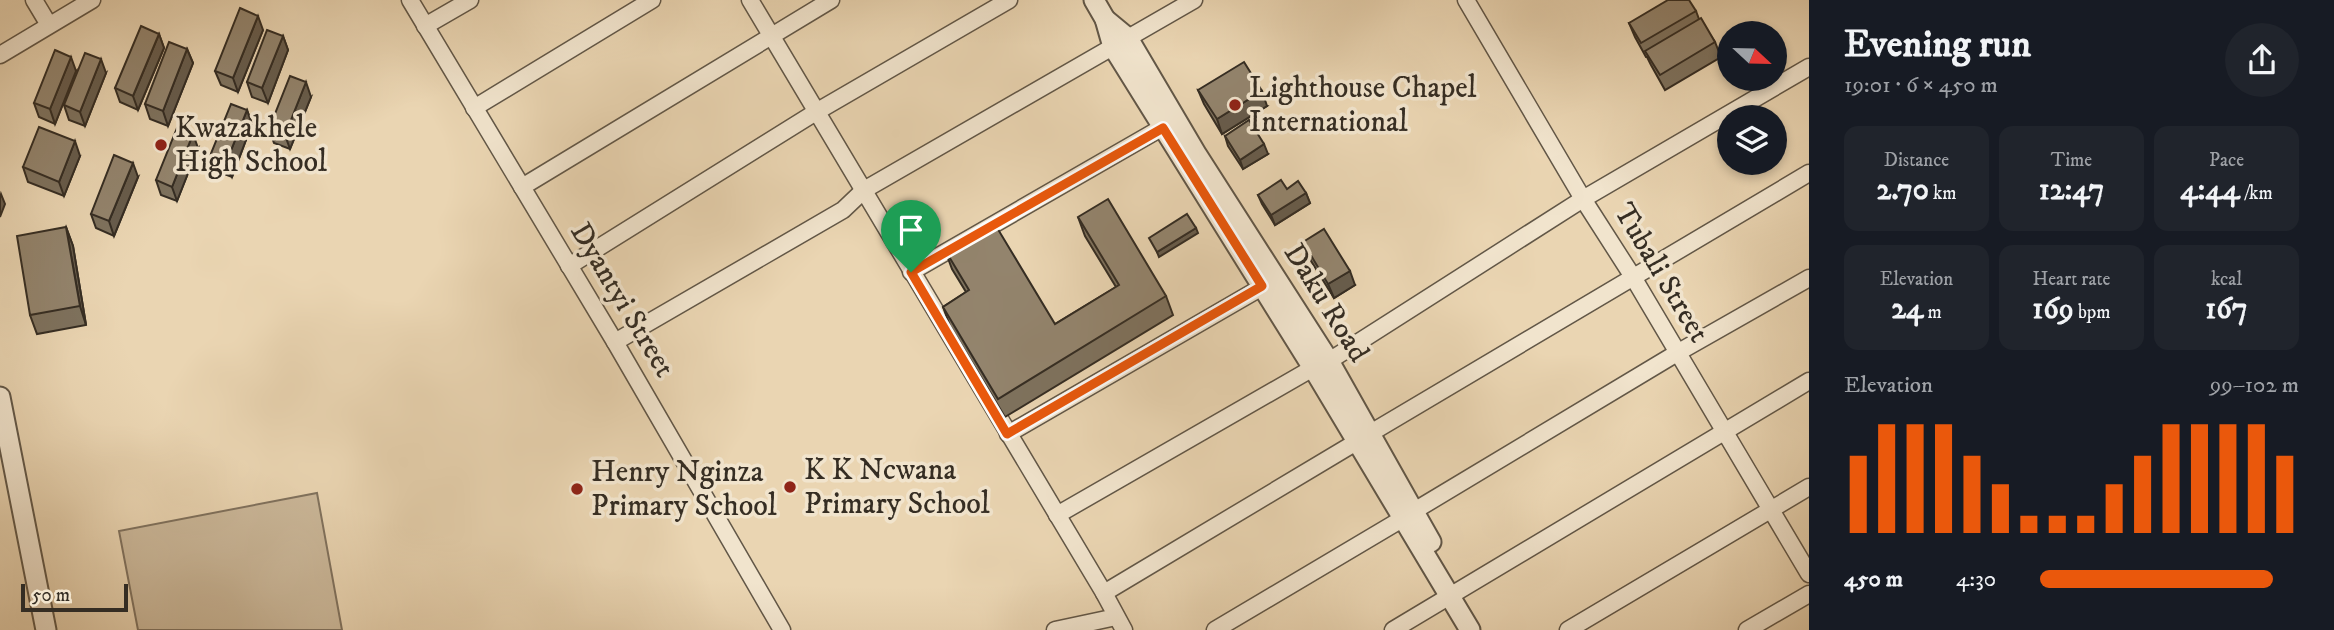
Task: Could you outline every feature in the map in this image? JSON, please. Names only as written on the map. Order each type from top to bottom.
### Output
[{"type":"street","points":[[34,0],[50,25]]},
{"type":"street","points":[[0,55],[92,0]]},
{"type":"street","name":"Dyantyi Street","points":[[410,0],[615,342],[782,630]]},
{"type":"street","points":[[425,26],[470,0]]},
{"type":"street","points":[[474,108],[652,0]]},
{"type":"street","points":[[750,0],[1120,623],[1055,630]]},
{"type":"street","points":[[522,187],[831,0]]},
{"type":"street","points":[[569,266],[816,112],[1009,0]]},
{"type":"street","name":"Daku Road","points":[[1094,0],[1197,155],[1454,594],[1470,630]]},
{"type":"street","points":[[615,342],[843,210],[864,190],[1194,0]]},
{"type":"street","name":"Tubali Street","points":[[1465,0],[1809,574]]},
{"type":"street","name":"Daku Road","points":[[1121,43],[1163,128],[1262,286],[1321,364]]},
{"type":"street","points":[[1057,515],[1321,364],[1583,199],[1809,67]]},
{"type":"street","points":[[911,272],[1163,128]]},
{"type":"street","points":[[1104,593],[1809,173]]},
{"type":"street","points":[[1215,630],[1678,353],[1809,278]]},
{"type":"street","points":[[1007,434],[1262,286]]},
{"type":"street","points":[[1393,630],[1809,381]]},
{"type":"street","points":[[0,397],[46,630]]},
{"type":"street","points":[[1569,630],[1809,487]]},
{"type":"street","name":"Daku Road","points":[[1454,594],[1482,630]]},
{"type":"street","points":[[1746,630],[1809,594]]},
{"type":"shaded area","points":[[317,493],[342,630],[138,630],[119,531]]},
{"type":"building","points":[[1668,0],[1689,0],[1696,11],[1641,43],[1629,23]]},
{"type":"building","points":[[240,8],[258,16],[233,78],[215,71]]},
{"type":"building","points":[[1701,18],[1715,42],[1660,75],[1645,51]]},
{"type":"building","points":[[141,26],[159,34],[133,96],[115,88]]},
{"type":"building","points":[[267,30],[283,36],[262,88],[247,82]]},
{"type":"building","points":[[169,42],[187,49],[163,111],[145,104]]},
{"type":"building","points":[[55,50],[71,57],[50,109],[34,103]]},
{"type":"building","points":[[85,53],[101,59],[80,112],[64,105]]},
{"type":"building","points":[[1244,62],[1262,91],[1217,119],[1198,90]]},
{"type":"building","points":[[290,76],[306,82],[285,135],[269,129]]},
{"type":"building","points":[[231,104],[247,110],[226,163],[210,156]]},
{"type":"building","points":[[1249,120],[1264,144],[1240,160],[1225,136]]},
{"type":"building","points":[[39,127],[75,141],[59,182],[23,167]]},
{"type":"building","points":[[177,128],[193,134],[172,187],[156,180]]},
{"type":"building","points":[[114,155],[133,163],[109,221],[91,214]]},
{"type":"building","points":[[1281,180],[1287,189],[1298,181],[1306,193],[1271,215],[1258,195]]},
{"type":"building","points":[[1108,199],[1166,296],[998,399],[943,307],[969,290],[945,250],[993,221],[1055,324],[1119,285],[1078,217]]},
{"type":"building","points":[[1187,214],[1196,228],[1157,252],[1149,238]]},
{"type":"building","points":[[66,227],[80,306],[30,315],[17,236]]},
{"type":"building","points":[[1324,229],[1350,271],[1328,284],[1303,242]]},
{"type":"place","name":"Lighthouse Chapel International","points":[[1235,105]]},
{"type":"place","name":"Kwazakhele High School","points":[[161,145]]},
{"type":"place","name":"K K Ncwana Primary School","points":[[790,487]]},
{"type":"place","name":"Henry Nginza Primary School","points":[[577,489]]},
{"type":"route","points":[[1163,128],[1262,286],[1007,434],[911,272],[1163,128]]}]
